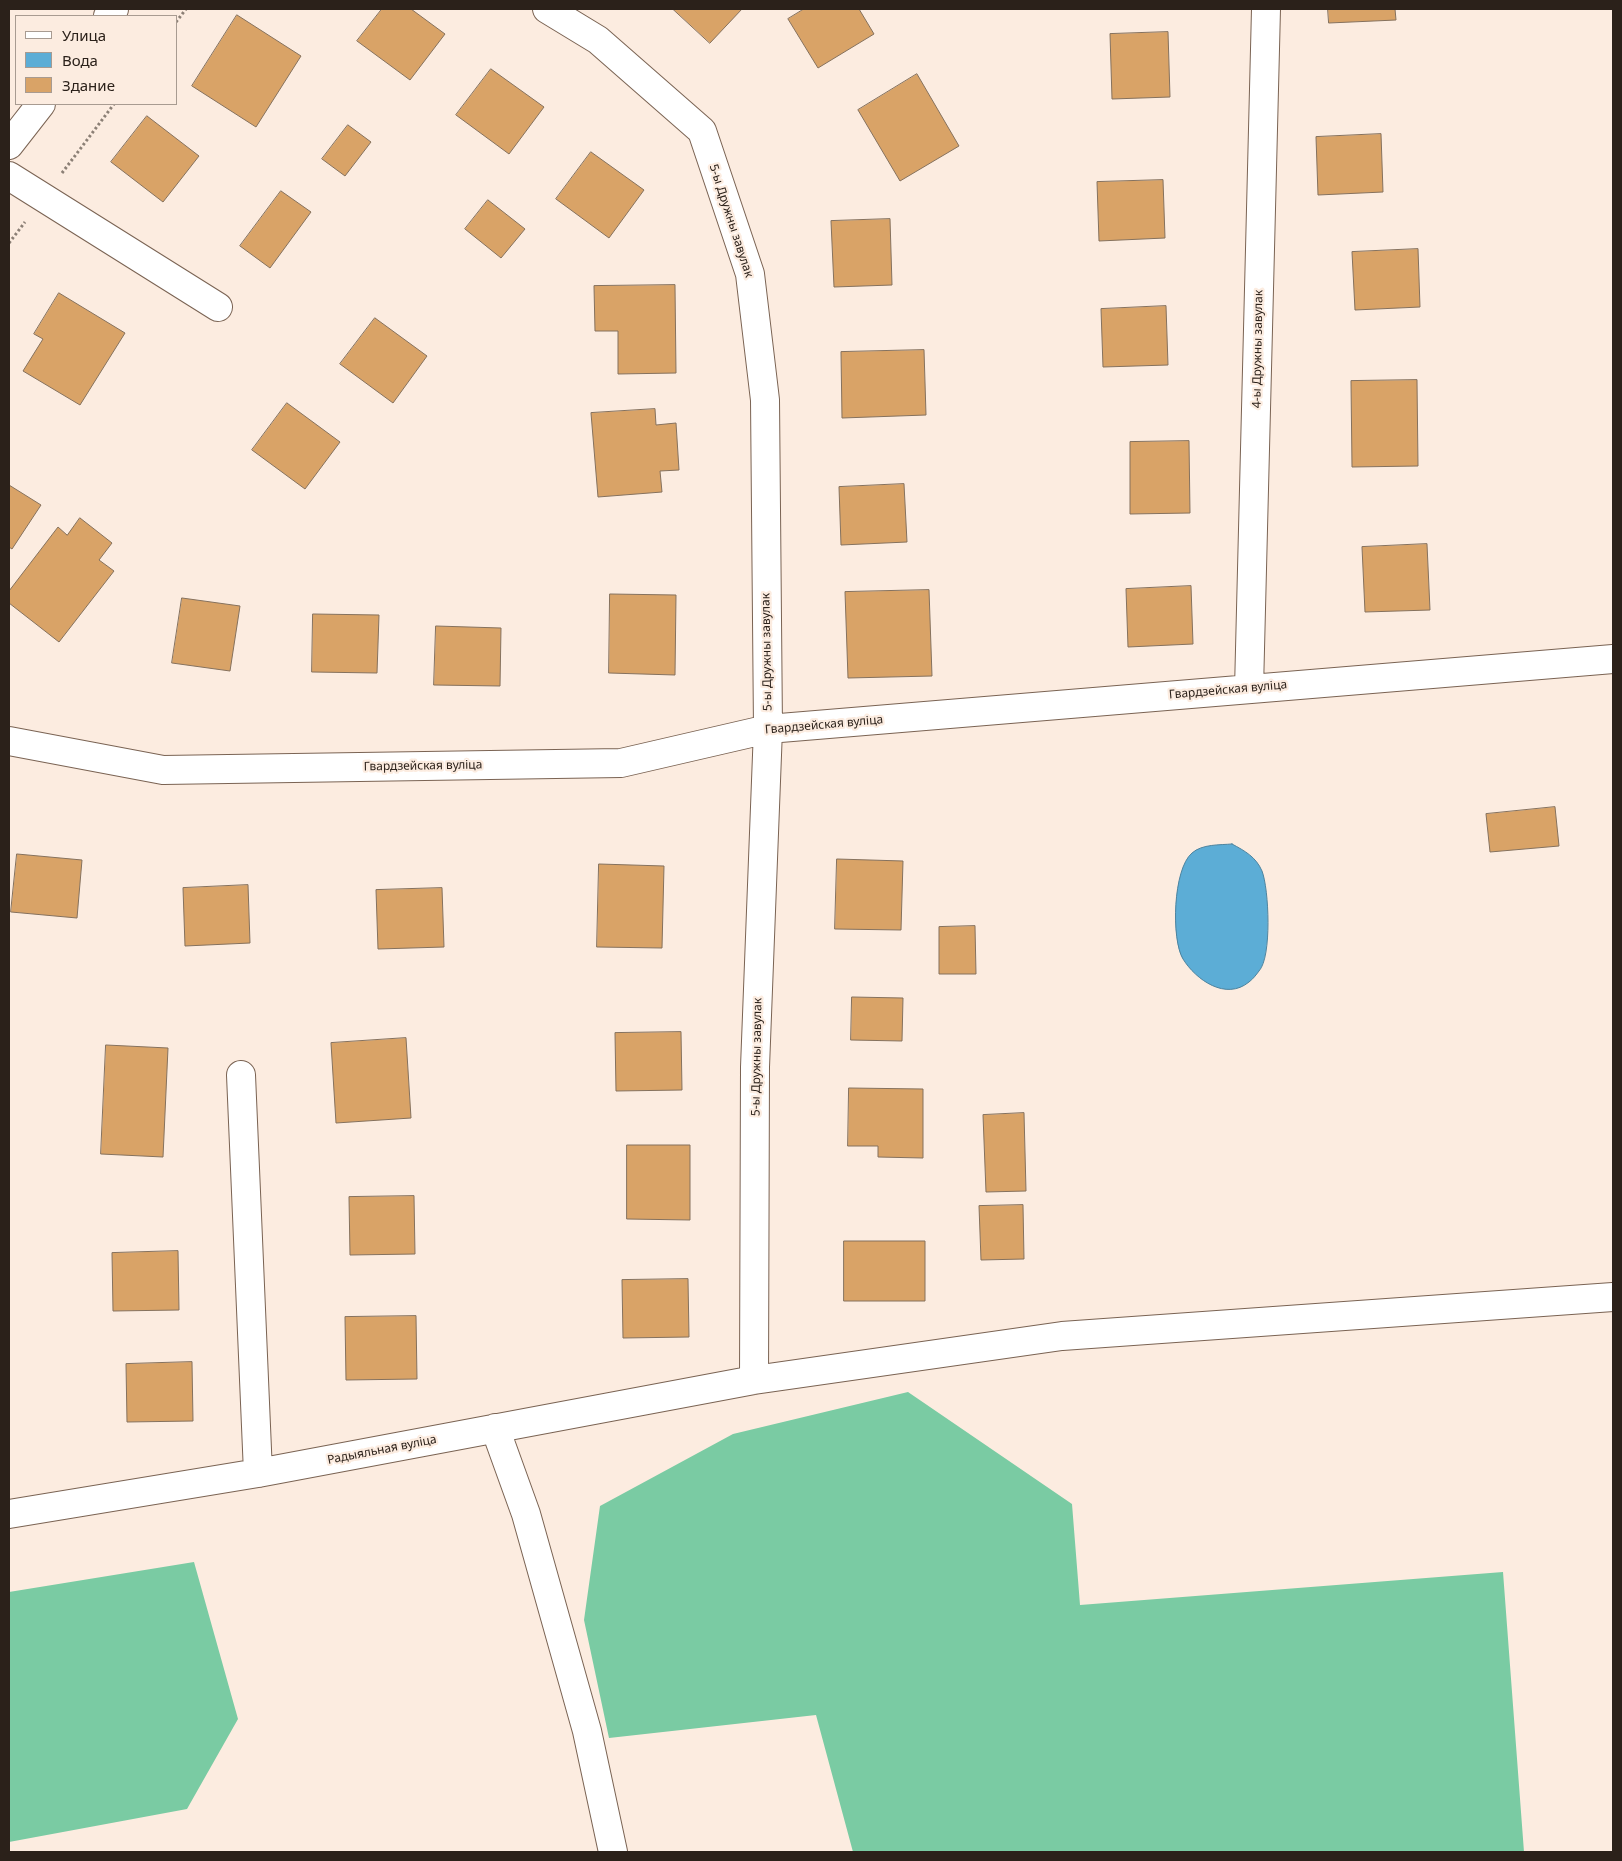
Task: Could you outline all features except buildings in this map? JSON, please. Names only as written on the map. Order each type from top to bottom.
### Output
[{"type":"street","name":"5-ы Дружны завулак","points":[[547,9],[598,40],[702,131],[750,274],[765,400],[768,729],[755,1066],[754,1380]]},
{"type":"street","name":"4-ы Дружны завулак","points":[[1250,688],[1266,9]]},
{"type":"street","points":[[9,145],[39,105]]},
{"type":"street","points":[[9,176],[218,307]]},
{"type":"street","name":"Гвардзейская вуліца","points":[[9,741],[163,770],[621,763],[768,729],[1250,688],[1613,660]]},
{"type":"street","points":[[241,1075],[258,1474]]},
{"type":"street","name":"Радыяльная вуліца","points":[[9,1514],[258,1474],[754,1380],[1062,1336],[1613,1297]]},
{"type":"street","points":[[495,1428],[526,1514],[587,1730],[613,1852]]},
{"type":"path","points":[[178,19],[186,9]]},
{"type":"green space","points":[[908,1392],[1072,1504],[1080,1605],[1503,1572],[1524,1852],[853,1852],[816,1715],[609,1738],[584,1620],[600,1506],[733,1434]]},
{"type":"green space","points":[[194,1562],[238,1719],[187,1809],[9,1842],[9,1592]]},
{"type":"water","points":[[1232,844],[1253,858],[1262,871],[1268,907],[1268,938],[1263,963],[1253,978],[1240,987],[1221,989],[1204,981],[1183,959],[1177,936],[1176,904],[1181,874],[1186,861],[1192,853],[1201,848]]}]
